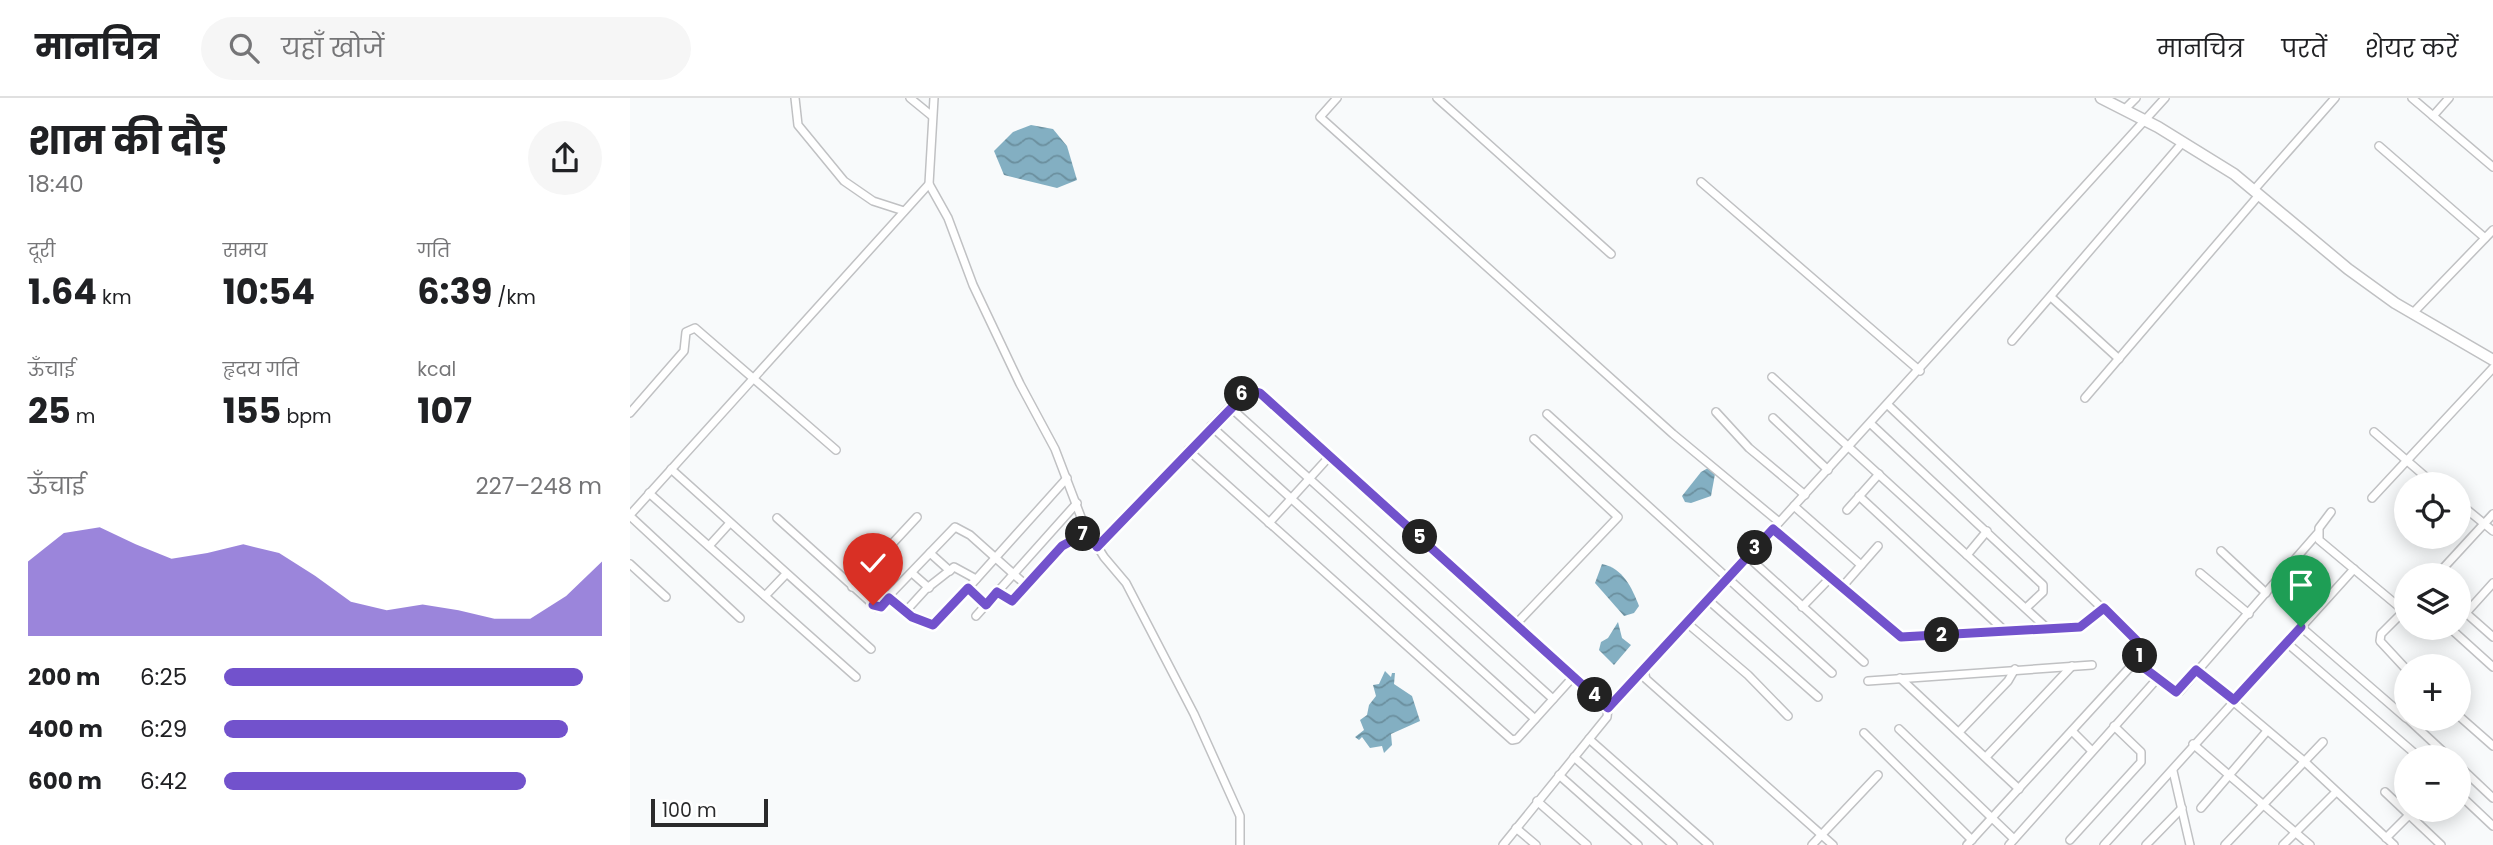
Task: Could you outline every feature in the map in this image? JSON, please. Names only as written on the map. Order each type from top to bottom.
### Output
[{"type":"street","points":[[795,98],[794,116],[798,125],[844,181],[873,201],[904,211]]},
{"type":"street","points":[[910,98],[932,116]]},
{"type":"street","points":[[934,98],[929,184],[948,218],[973,285],[1067,478],[1088,532],[1126,583],[1194,714],[1240,816],[1240,845]]},
{"type":"street","points":[[1337,98],[1320,117],[1831,578],[1901,637],[2080,627],[2104,608]]},
{"type":"street","points":[[1437,98],[1611,254]]},
{"type":"street","points":[[2101,98],[2183,142],[2234,174],[2348,269],[2413,313],[2493,360]]},
{"type":"street","points":[[2124,110],[2136,98]]},
{"type":"street","points":[[1503,845],[1607,717],[1608,708],[1920,371],[2165,98]]},
{"type":"street","points":[[2085,398],[2335,98]]},
{"type":"street","points":[[2412,98],[2493,167]]},
{"type":"street","points":[[2433,116],[2449,98]]},
{"type":"street","points":[[2012,341],[2183,142]]},
{"type":"street","points":[[2379,146],[2485,238]]},
{"type":"street","points":[[1701,182],[1920,371]]},
{"type":"street","points":[[740,618],[630,515],[929,184]]},
{"type":"street","points":[[2413,313],[2493,230]]},
{"type":"street","points":[[2051,297],[2119,359]]},
{"type":"street","points":[[630,414],[684,351],[686,332],[691,327],[699,330],[836,450]]},
{"type":"street","points":[[2372,498],[2493,368]]},
{"type":"street","points":[[1772,377],[2048,629]]},
{"type":"street","points":[[1097,547],[1244,392],[1255,390],[1517,623],[1608,708]]},
{"type":"street","points":[[1864,733],[1969,843],[2143,653],[2144,648],[1888,405]]},
{"type":"street","points":[[1230,407],[1553,699]]},
{"type":"street","points":[[1716,412],[1749,448],[1805,495]]},
{"type":"street","points":[[1547,414],[1832,673]]},
{"type":"street","points":[[1773,418],[1828,470]]},
{"type":"street","points":[[1871,424],[2045,588],[2026,608]]},
{"type":"street","points":[[1211,426],[1535,719]]},
{"type":"street","points":[[2374,432],[2419,472]]},
{"type":"street","points":[[1517,623],[1618,517],[1534,439]]},
{"type":"street","points":[[1188,450],[1508,738],[1517,739],[1574,676]]},
{"type":"street","points":[[1269,523],[1329,457]]},
{"type":"street","points":[[671,469],[871,649]]},
{"type":"street","points":[[1847,510],[1878,474]]},
{"type":"street","points":[[889,598],[905,612],[933,625],[1067,478]]},
{"type":"street","points":[[649,493],[856,677]]},
{"type":"street","points":[[1859,496],[2006,632]]},
{"type":"street","points":[[976,616],[1077,503]]},
{"type":"street","points":[[1794,506],[1861,565]]},
{"type":"street","points":[[2135,661],[2176,692],[2249,614],[2317,534],[2331,512]]},
{"type":"street","points":[[2471,512],[2493,531]]},
{"type":"street","points":[[2449,563],[2493,514]]},
{"type":"street","points":[[852,587],[917,517]]},
{"type":"street","points":[[778,518],[877,608],[951,530],[960,528],[1027,586]]},
{"type":"street","points":[[709,546],[729,524]]},
{"type":"street","points":[[1967,555],[1987,531]]},
{"type":"street","points":[[997,592],[1012,601],[1062,546],[1088,532]]},
{"type":"street","points":[[2317,534],[2322,544],[2394,601]]},
{"type":"street","points":[[1842,587],[1878,546]]},
{"type":"street","points":[[2221,551],[2266,593]]},
{"type":"street","points":[[930,553],[950,571]]},
{"type":"street","points":[[1747,556],[1864,662]]},
{"type":"street","points":[[630,564],[666,597]]},
{"type":"street","points":[[905,612],[929,588],[957,567],[976,579]]},
{"type":"street","points":[[2104,845],[2354,569]]},
{"type":"street","points":[[912,573],[929,588]]},
{"type":"street","points":[[2200,573],[2249,614]]},
{"type":"street","points":[[765,596],[786,574]]},
{"type":"street","points":[[1802,607],[1831,578]]},
{"type":"street","points":[[2493,583],[2466,613],[2493,638]]},
{"type":"street","points":[[968,588],[986,605]]},
{"type":"street","points":[[1707,599],[1818,697]]},
{"type":"street","points":[[2394,621],[2381,634],[2381,641],[2394,656]]},
{"type":"street","points":[[1687,623],[1748,675],[1788,716]]},
{"type":"street","points":[[2301,627],[2394,708]]},
{"type":"street","points":[[2463,640],[2493,667]]},
{"type":"street","points":[[2287,643],[2405,745]]},
{"type":"street","points":[[1986,757],[2073,665]]},
{"type":"street","points":[[1868,681],[2092,665]]},
{"type":"street","points":[[1959,733],[2008,681],[2015,669]]},
{"type":"street","points":[[2196,670],[2305,762],[2394,845]]},
{"type":"street","points":[[1644,671],[1646,679],[1833,845]]},
{"type":"street","points":[[1900,678],[2020,789]]},
{"type":"street","points":[[1899,729],[2012,842],[2157,679]]},
{"type":"street","points":[[2070,840],[2141,762],[2141,752],[2114,726]]},
{"type":"street","points":[[2471,727],[2493,746]]},
{"type":"street","points":[[2072,731],[2092,751]]},
{"type":"street","points":[[2201,808],[2267,731]]},
{"type":"street","points":[[2420,731],[2435,745]]},
{"type":"street","points":[[1589,739],[1709,845]]},
{"type":"street","points":[[2225,845],[2323,742]]},
{"type":"street","points":[[2193,744],[2310,845]]},
{"type":"street","points":[[1574,757],[1673,845]]},
{"type":"street","points":[[2173,771],[2190,845]]},
{"type":"street","points":[[1559,775],[1638,845]]},
{"type":"street","points":[[1812,845],[1878,775]]},
{"type":"street","points":[[2471,777],[2493,798]]},
{"type":"street","points":[[2283,845],[2336,792]]},
{"type":"street","points":[[2385,792],[2394,801]]},
{"type":"street","points":[[1537,802],[1587,845]]},
{"type":"street","points":[[2471,805],[2493,826]]},
{"type":"street","points":[[2146,845],[2182,808]]},
{"type":"street","points":[[2386,838],[2402,822]]},
{"type":"street","points":[[2416,822],[2441,845]]},
{"type":"street","points":[[1516,828],[1536,845]]},
{"type":"water","points":[[1031,125],[1053,129],[1067,146],[1077,180],[1057,188],[1004,175],[994,151],[1013,132]]},
{"type":"water","points":[[1708,468],[1715,474],[1711,496],[1691,503],[1685,502],[1682,496],[1701,472]]},
{"type":"water","points":[[1602,564],[1616,570],[1630,586],[1639,606],[1634,613],[1624,616],[1595,583]]},
{"type":"water","points":[[1618,622],[1622,638],[1631,645],[1614,665],[1599,650],[1601,642],[1608,638]]},
{"type":"water","points":[[1385,671],[1391,677],[1392,673],[1395,673],[1394,684],[1412,696],[1420,721],[1391,734],[1392,745],[1384,753],[1382,746],[1370,748],[1362,737],[1359,740],[1355,737],[1364,730],[1360,720],[1367,715],[1369,705],[1376,696],[1373,685],[1379,684]]},
{"type":"route","points":[[873,605],[881,607],[889,598],[912,617],[933,625],[968,588],[986,605],[997,592],[1012,601],[1062,546],[1088,532],[1097,547],[1244,392],[1255,390],[1498,606],[1608,708],[1773,529],[1901,637],[2080,627],[2104,608],[2144,648],[2135,661],[2166,688],[2176,692],[2180,691],[2196,670],[2234,700],[2301,627]]}]
